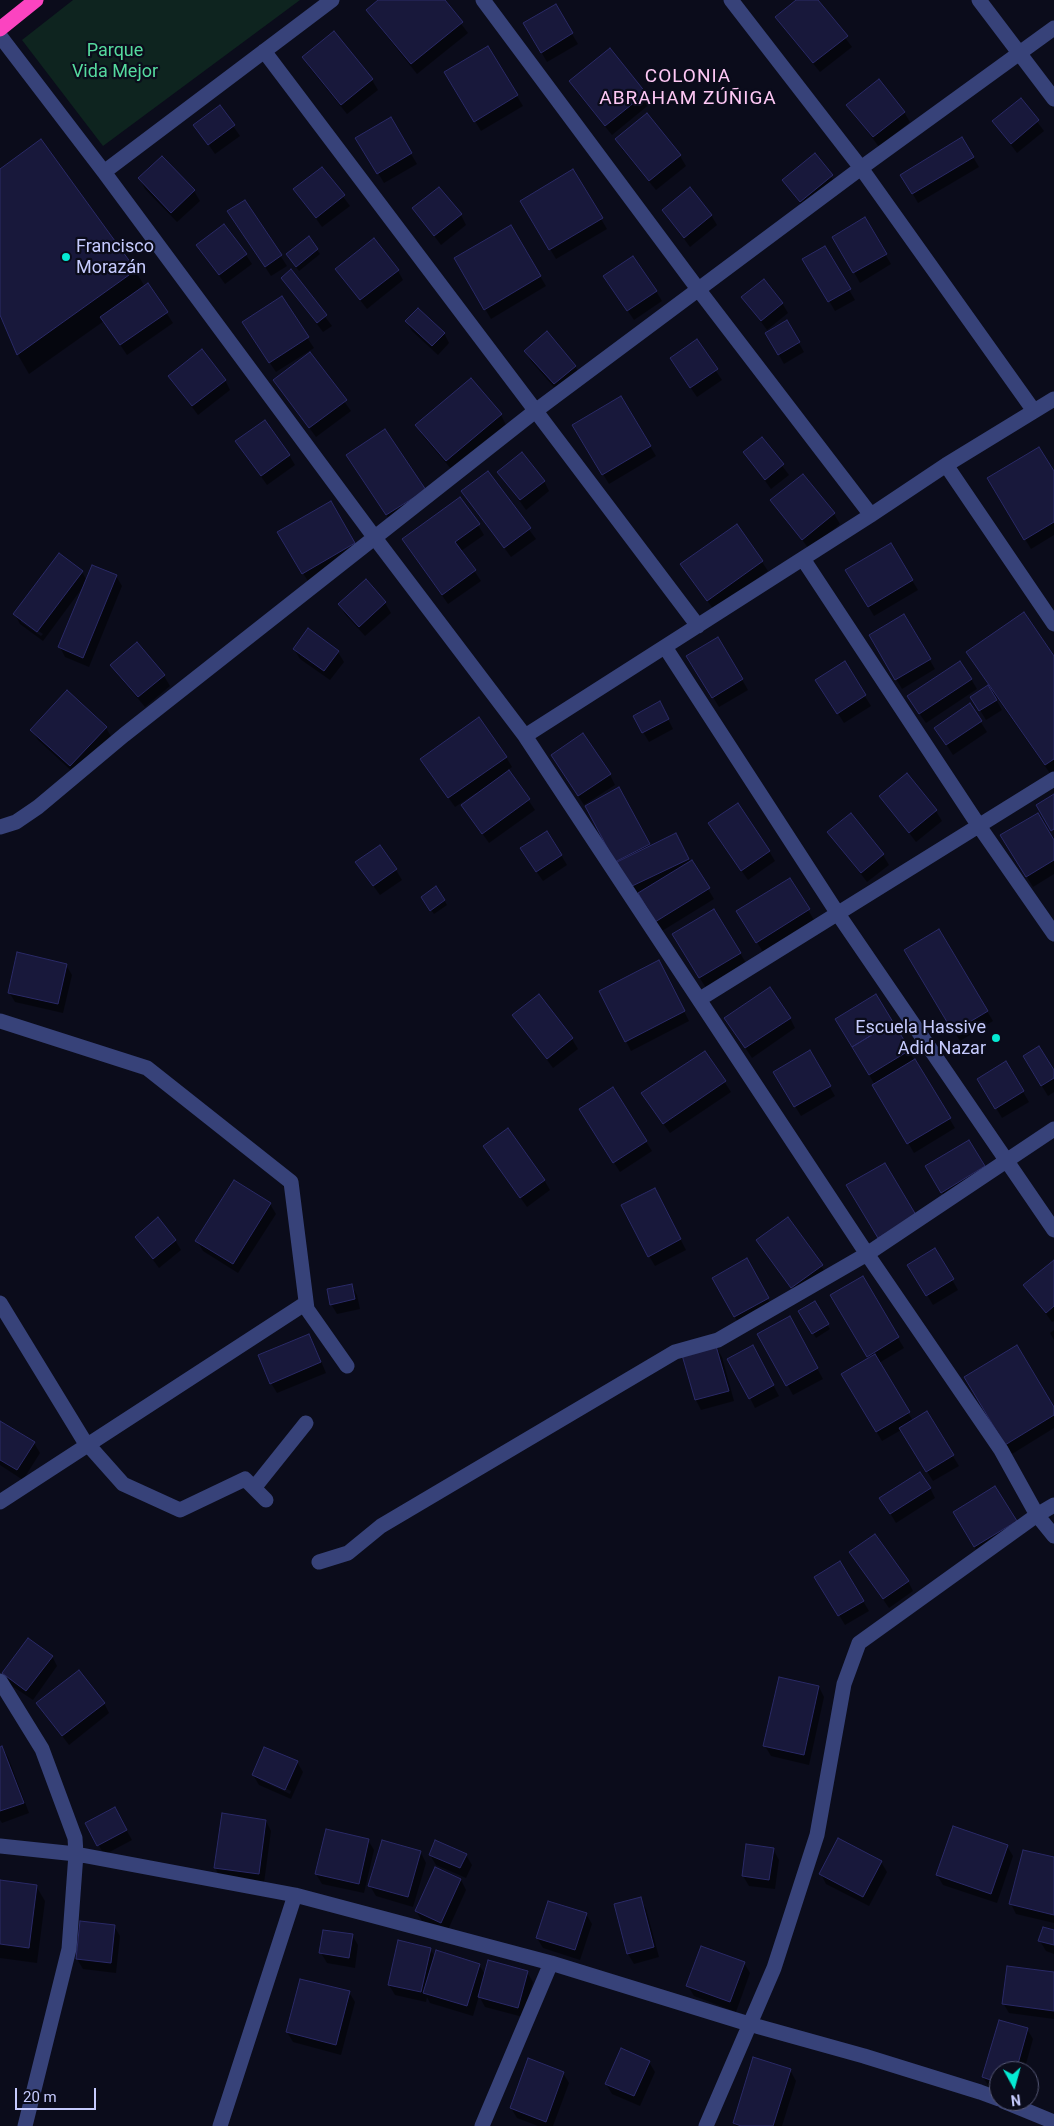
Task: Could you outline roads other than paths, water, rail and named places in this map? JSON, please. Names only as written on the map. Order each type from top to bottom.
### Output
[{"type":"highway","points":[[0,29],[36,0]]},
{"type":"street","points":[[104,172],[332,0]]},
{"type":"street","points":[[483,0],[698,289],[871,515]]},
{"type":"street","points":[[731,0],[861,168],[1034,411]]},
{"type":"street","points":[[979,0],[1054,99]]},
{"type":"street","points":[[0,827],[16,822],[38,807],[124,735],[534,412],[861,168],[1054,28]]},
{"type":"street","points":[[0,36],[104,172],[375,538],[525,736],[867,1254],[1001,1450],[1037,1515],[1054,1536]]},
{"type":"street","points":[[264,51],[534,412],[698,626]]},
{"type":"street","points":[[525,736],[804,559],[946,465],[1054,399]]},
{"type":"street","points":[[946,465],[1054,624]]},
{"type":"street","points":[[804,559],[979,826],[1054,934]]},
{"type":"street","points":[[666,647],[838,914],[1054,1230]]},
{"type":"street","points":[[700,999],[1054,779]]},
{"type":"street","points":[[0,1022],[147,1068],[291,1182],[307,1309],[347,1366]]},
{"type":"street","points":[[319,1562],[348,1553],[380,1526],[675,1352],[718,1340],[867,1254],[1006,1160],[1054,1130]]},
{"type":"street","points":[[0,1502],[306,1302]]},
{"type":"street","points":[[0,1303],[88,1445],[123,1484],[180,1510],[245,1479],[266,1500]]},
{"type":"street","points":[[254,1488],[306,1423]]},
{"type":"street","points":[[706,2126],[774,1968],[818,1835],[844,1684],[859,1643],[1037,1515],[1054,1505]]},
{"type":"street","points":[[0,1681],[42,1750],[74,1838],[76,1854],[69,1949],[25,2126]]},
{"type":"street","points":[[0,1846],[76,1854],[295,1895],[551,1962],[749,2024],[864,2056],[989,2096]]},
{"type":"street","points":[[220,2126],[295,1895]]},
{"type":"street","points":[[482,2126],[551,1962]]},
{"type":"street","points":[[1027,2111],[1054,2122]]},
{"type":"place","name":"Francisco Morazán","points":[[66,257]]},
{"type":"place","name":"Escuela Hassive Adid Nazar","points":[[996,1038]]},
{"type":"district","name":"COLONIA ABRAHAM ZÚÑIGA","points":[[688,88]]},
{"type":"park label","name":"Parque Vida Mejor","points":[[115,61]]}]
